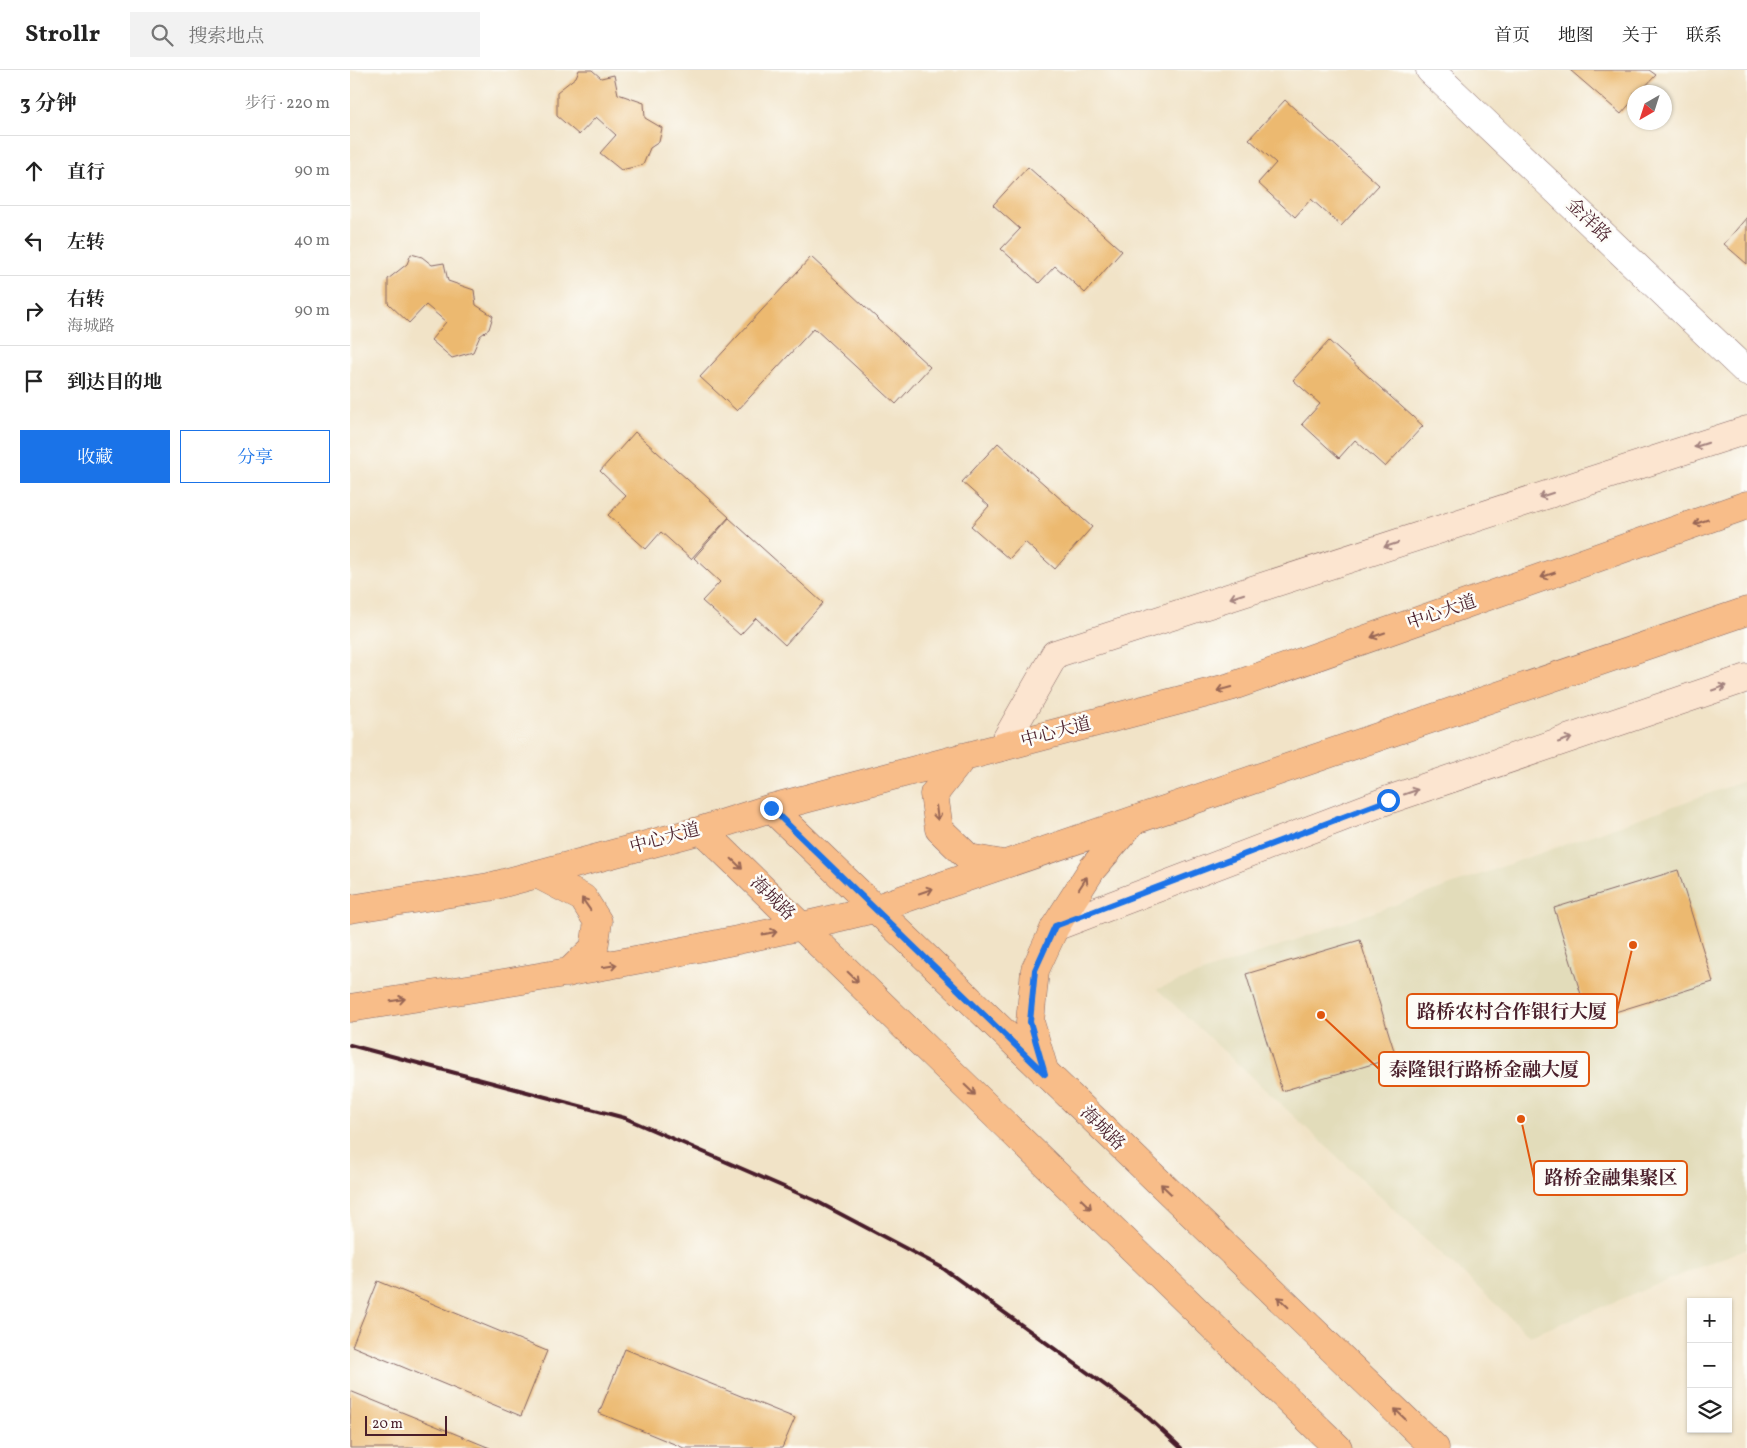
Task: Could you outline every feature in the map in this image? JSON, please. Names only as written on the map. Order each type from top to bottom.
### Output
[{"type":"main road","points":[[1002,747],[1056,654],[1747,430]]},
{"type":"main road","name":"中心大道","points":[[350,909],[489,887],[702,830],[771,808],[1230,687],[1747,505]]},
{"type":"main road","points":[[350,1008],[568,973],[801,927],[874,909],[1747,611]]},
{"type":"main road","points":[[1055,926],[1388,800],[1747,678]]},
{"type":"main road","points":[[963,757],[934,794],[939,829],[970,858],[1004,865]]},
{"type":"main road","name":"海城路","points":[[771,808],[1435,1448]]},
{"type":"main road","points":[[1045,1074],[1030,1022],[1035,970],[1055,926],[1092,869],[1133,820]]},
{"type":"main road","name":"海城路","points":[[702,830],[1338,1448]]},
{"type":"main road","points":[[537,874],[583,898],[598,922],[594,948],[568,973]]},
{"type":"street","name":"金洋路","points":[[1430,70],[1747,372]]},
{"type":"shaded area","points":[[1747,780],[1747,1248],[1530,1336],[1157,989]]},
{"type":"building","points":[[579,70],[592,70],[601,78],[614,75],[618,94],[644,103],[645,118],[662,128],[659,142],[650,148],[643,165],[621,170],[600,153],[616,135],[596,117],[579,135],[557,116],[557,92],[576,77]]},
{"type":"building","points":[[1570,70],[1649,70],[1656,75],[1647,85],[1627,85],[1627,107],[1621,114]]},
{"type":"building","points":[[1285,100],[1379,185],[1341,226],[1311,199],[1295,217],[1258,183],[1276,163],[1249,139]]},
{"type":"building","points":[[1028,167],[1122,251],[1085,293],[1055,266],[1039,283],[1001,249],[1020,229],[993,205]]},
{"type":"building","points":[[1747,217],[1747,264],[1724,244]]},
{"type":"building","points":[[411,254],[422,257],[432,265],[444,263],[448,281],[474,290],[476,305],[493,316],[489,329],[480,336],[473,352],[452,358],[431,340],[446,322],[426,305],[409,323],[388,303],[388,279],[407,264]]},
{"type":"building","points":[[811,257],[930,367],[896,404],[814,328],[737,411],[700,377]]},
{"type":"building","points":[[1329,341],[1423,426],[1385,467],[1355,440],[1339,458],[1302,424],[1320,404],[1293,380]]},
{"type":"building","points":[[635,432],[729,517],[691,559],[661,532],[646,549],[608,515],[626,496],[600,471]]},
{"type":"building","points":[[998,443],[1092,527],[1055,569],[1025,542],[1009,559],[971,526],[989,506],[962,482]]},
{"type":"building","points":[[729,518],[823,603],[785,645],[756,618],[740,635],[702,601],[720,582],[694,558]]},
{"type":"building","points":[[1678,870],[1713,982],[1589,1020],[1554,908]]},
{"type":"building","points":[[1360,940],[1396,1057],[1282,1091],[1246,974]]},
{"type":"building","points":[[378,1281],[547,1351],[521,1416],[352,1346]]},
{"type":"building","points":[[625,1349],[795,1418],[782,1448],[684,1448],[599,1413]]},
{"type":"building","points":[[350,1391],[490,1448],[350,1448]]},
{"type":"railway","points":[[350,1045],[625,1118],[814,1200],[941,1267],[1141,1411],[1181,1448]]},
{"type":"place","name":"路桥农村合作银行大厦","points":[[1633,945]]},
{"type":"place","name":"泰隆银行路桥金融大厦","points":[[1321,1015]]},
{"type":"place","name":"路桥金融集聚区","points":[[1521,1119]]},
{"type":"route","points":[[771,808],[1045,1074],[1030,1022],[1035,970],[1055,926],[1388,800]]}]
